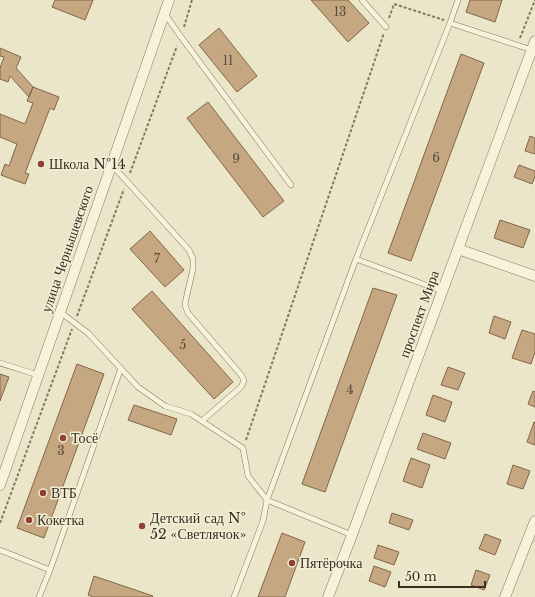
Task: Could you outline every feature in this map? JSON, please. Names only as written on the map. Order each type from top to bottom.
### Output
[{"type":"street","name":"улица Чернышевского","points":[[0,485],[169,0]]},
{"type":"street","name":"проспект Мира","points":[[328,597],[533,45]]},
{"type":"street","points":[[458,249],[535,276]]},
{"type":"street","points":[[506,597],[535,521]]},
{"type":"lane","points":[[362,0],[386,27]]},
{"type":"lane","points":[[234,597],[263,521],[267,500],[356,259],[458,0]]},
{"type":"lane","points":[[165,13],[181,37],[291,184]]},
{"type":"lane","points":[[450,23],[518,45],[533,45]]},
{"type":"lane","points":[[112,164],[189,250],[193,259],[193,269],[185,305],[188,313],[242,376],[244,381],[241,387],[202,421]]},
{"type":"lane","points":[[356,259],[442,291]]},
{"type":"lane","points":[[60,312],[88,333],[138,387],[164,406],[191,414],[243,448],[248,476],[267,500],[352,535]]},
{"type":"lane","points":[[0,363],[38,375]]},
{"type":"lane","points":[[39,597],[50,570],[121,368]]},
{"type":"lane","points":[[0,550],[50,570]]},
{"type":"path","points":[[0,523],[181,37],[192,0]]},
{"type":"path","points":[[243,448],[394,4],[393,0]]},
{"type":"path","points":[[518,45],[535,0]]},
{"type":"path","points":[[394,4],[450,23]]},
{"type":"building","points":[[55,0],[93,0],[85,20],[52,7]]},
{"type":"building","points":[[311,0],[348,0],[369,23],[348,42]]},
{"type":"building","points":[[470,0],[502,0],[495,22],[466,12]]},
{"type":"building","points":[[219,28],[257,76],[237,92],[199,45]]},
{"type":"building","points":[[0,48],[21,57],[16,68],[33,87],[29,97],[10,76],[8,82],[0,79],[0,68],[4,57],[0,56]]},
{"type":"building","points":[[461,54],[484,63],[411,261],[388,253]]},
{"type":"building","points":[[33,87],[59,97],[54,110],[50,108],[25,173],[29,174],[25,184],[1,175],[5,164],[9,166],[17,144],[0,137],[0,114],[25,124],[33,103],[27,101]]},
{"type":"building","points":[[208,102],[284,201],[263,217],[187,118]]},
{"type":"building","points":[[530,136],[535,138],[535,154],[525,151]]},
{"type":"building","points":[[519,165],[535,171],[532,184],[514,177]]},
{"type":"building","points":[[500,220],[530,230],[523,248],[494,238]]},
{"type":"building","points":[[150,231],[184,270],[165,287],[130,249]]},
{"type":"building","points":[[373,288],[397,295],[325,492],[302,484]]},
{"type":"building","points":[[152,291],[233,382],[214,399],[132,309]]},
{"type":"building","points":[[494,316],[511,322],[505,339],[489,333]]},
{"type":"building","points":[[522,330],[535,334],[535,352],[531,364],[512,358]]},
{"type":"building","points":[[77,364],[104,374],[44,538],[17,528]]},
{"type":"building","points":[[448,367],[465,373],[458,390],[441,385]]},
{"type":"building","points":[[0,374],[9,377],[0,401]]},
{"type":"building","points":[[533,391],[535,392],[535,407],[528,404]]},
{"type":"building","points":[[433,395],[452,402],[445,422],[426,415]]},
{"type":"building","points":[[134,405],[177,419],[171,435],[128,420]]},
{"type":"building","points":[[535,422],[535,445],[527,442]]},
{"type":"building","points":[[423,433],[451,443],[445,459],[417,449]]},
{"type":"building","points":[[411,458],[430,465],[422,488],[403,481]]},
{"type":"building","points":[[513,465],[530,471],[523,489],[507,484]]},
{"type":"building","points":[[392,513],[413,520],[409,530],[389,523]]},
{"type":"building","points":[[282,533],[305,542],[285,597],[258,597]]},
{"type":"building","points":[[485,534],[501,540],[495,555],[479,549]]},
{"type":"building","points":[[378,545],[399,552],[394,565],[374,558]]},
{"type":"building","points":[[374,566],[391,572],[385,587],[369,581]]},
{"type":"building","points":[[476,570],[490,575],[484,590],[471,585]]},
{"type":"building","points":[[94,576],[153,596],[93,597],[88,595]]},
{"type":"place","name":"Школа №14","points":[[41,164]]},
{"type":"place","name":"Тосё","points":[[63,438]]},
{"type":"place","name":"ВТБ","points":[[43,493]]},
{"type":"place","name":"Кокетка","points":[[29,520]]},
{"type":"place","name":"Детский сад № 52 «Светлячок»","points":[[142,526]]},
{"type":"place","name":"Пятёрочка","points":[[292,563]]}]
